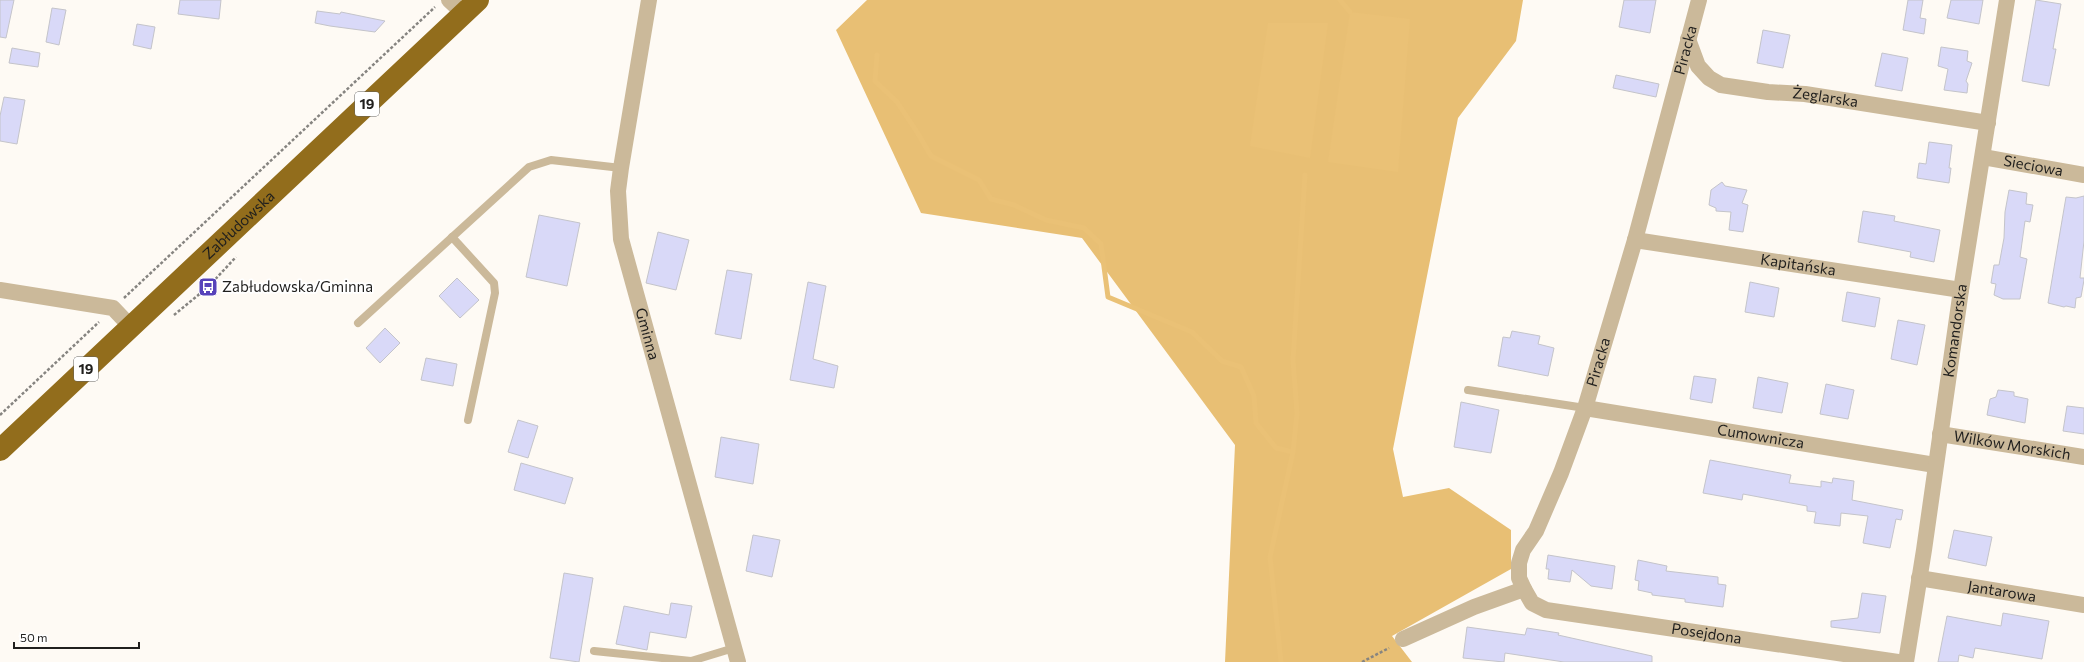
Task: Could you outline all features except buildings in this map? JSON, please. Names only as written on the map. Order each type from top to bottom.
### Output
[{"type":"highway","name":"Zabłudowska","points":[[0,450],[131,326],[457,5]]},
{"type":"street","name":"Gminna","points":[[649,0],[618,190],[621,239],[736,655]]},
{"type":"street","name":"Piracka","points":[[1524,589],[1519,578],[1519,563],[1523,550],[1539,523],[1585,408],[1635,240],[1699,0]]},
{"type":"street","name":"Komandorska","points":[[1906,662],[1920,578],[1961,290],[2007,0]]},
{"type":"street","name":"Żeglarska","points":[[1688,39],[1698,66],[1709,78],[1721,85],[1768,92],[1805,94],[1988,123]]},
{"type":"street","name":"Sieciowa","points":[[1983,157],[2084,176]]},
{"type":"street","name":"Kapitańska","points":[[1635,240],[1961,290]]},
{"type":"street","points":[[0,290],[113,308],[131,326]]},
{"type":"street","name":"Cumownicza","points":[[1585,408],[1935,465]]},
{"type":"street","name":"Wilków Morskich","points":[[1940,434],[2084,457]]},
{"type":"street","name":"Jantarowa","points":[[1920,578],[2084,605]]},
{"type":"street","points":[[1403,639],[1474,606],[1524,589]]},
{"type":"street","name":"Posejdona","points":[[1524,589],[1532,603],[1546,610],[1898,662]]},
{"type":"lane","points":[[358,322],[529,167],[551,160],[621,168]]},
{"type":"lane","points":[[452,237],[494,283],[495,293],[468,420]]},
{"type":"lane","points":[[1468,390],[1585,408]]},
{"type":"lane","points":[[594,651],[691,661],[736,655]]},
{"type":"path","points":[[0,414],[113,308],[457,5]]},
{"type":"path","points":[[1362,662],[1403,639]]},
{"type":"shaded area","points":[[867,0],[1523,0],[1516,41],[1458,118],[1393,449],[1403,497],[1449,488],[1511,530],[1511,569],[1392,636],[1412,662],[1225,662],[1235,445],[1082,238],[921,213],[836,30]]},
{"type":"shaded area","points":[[1350,12],[1410,19],[1398,172],[1328,162]]},
{"type":"shaded area","points":[[1268,23],[1328,23],[1310,158],[1250,146]]},
{"type":"waterway","points":[[1340,0],[1350,12]]},
{"type":"waterway","points":[[877,55],[875,81],[897,102],[931,156],[979,180],[991,199],[1014,205],[1046,220],[1084,228],[1101,244],[1108,297],[1192,332],[1222,361],[1241,367],[1254,396],[1256,423],[1276,448],[1293,452]]},
{"type":"waterway","points":[[1281,662],[1270,557],[1293,452],[1297,413],[1293,360],[1305,175]]},
{"type":"place","name":"Zabłudowska/Gminna","points":[[208,287]]}]
